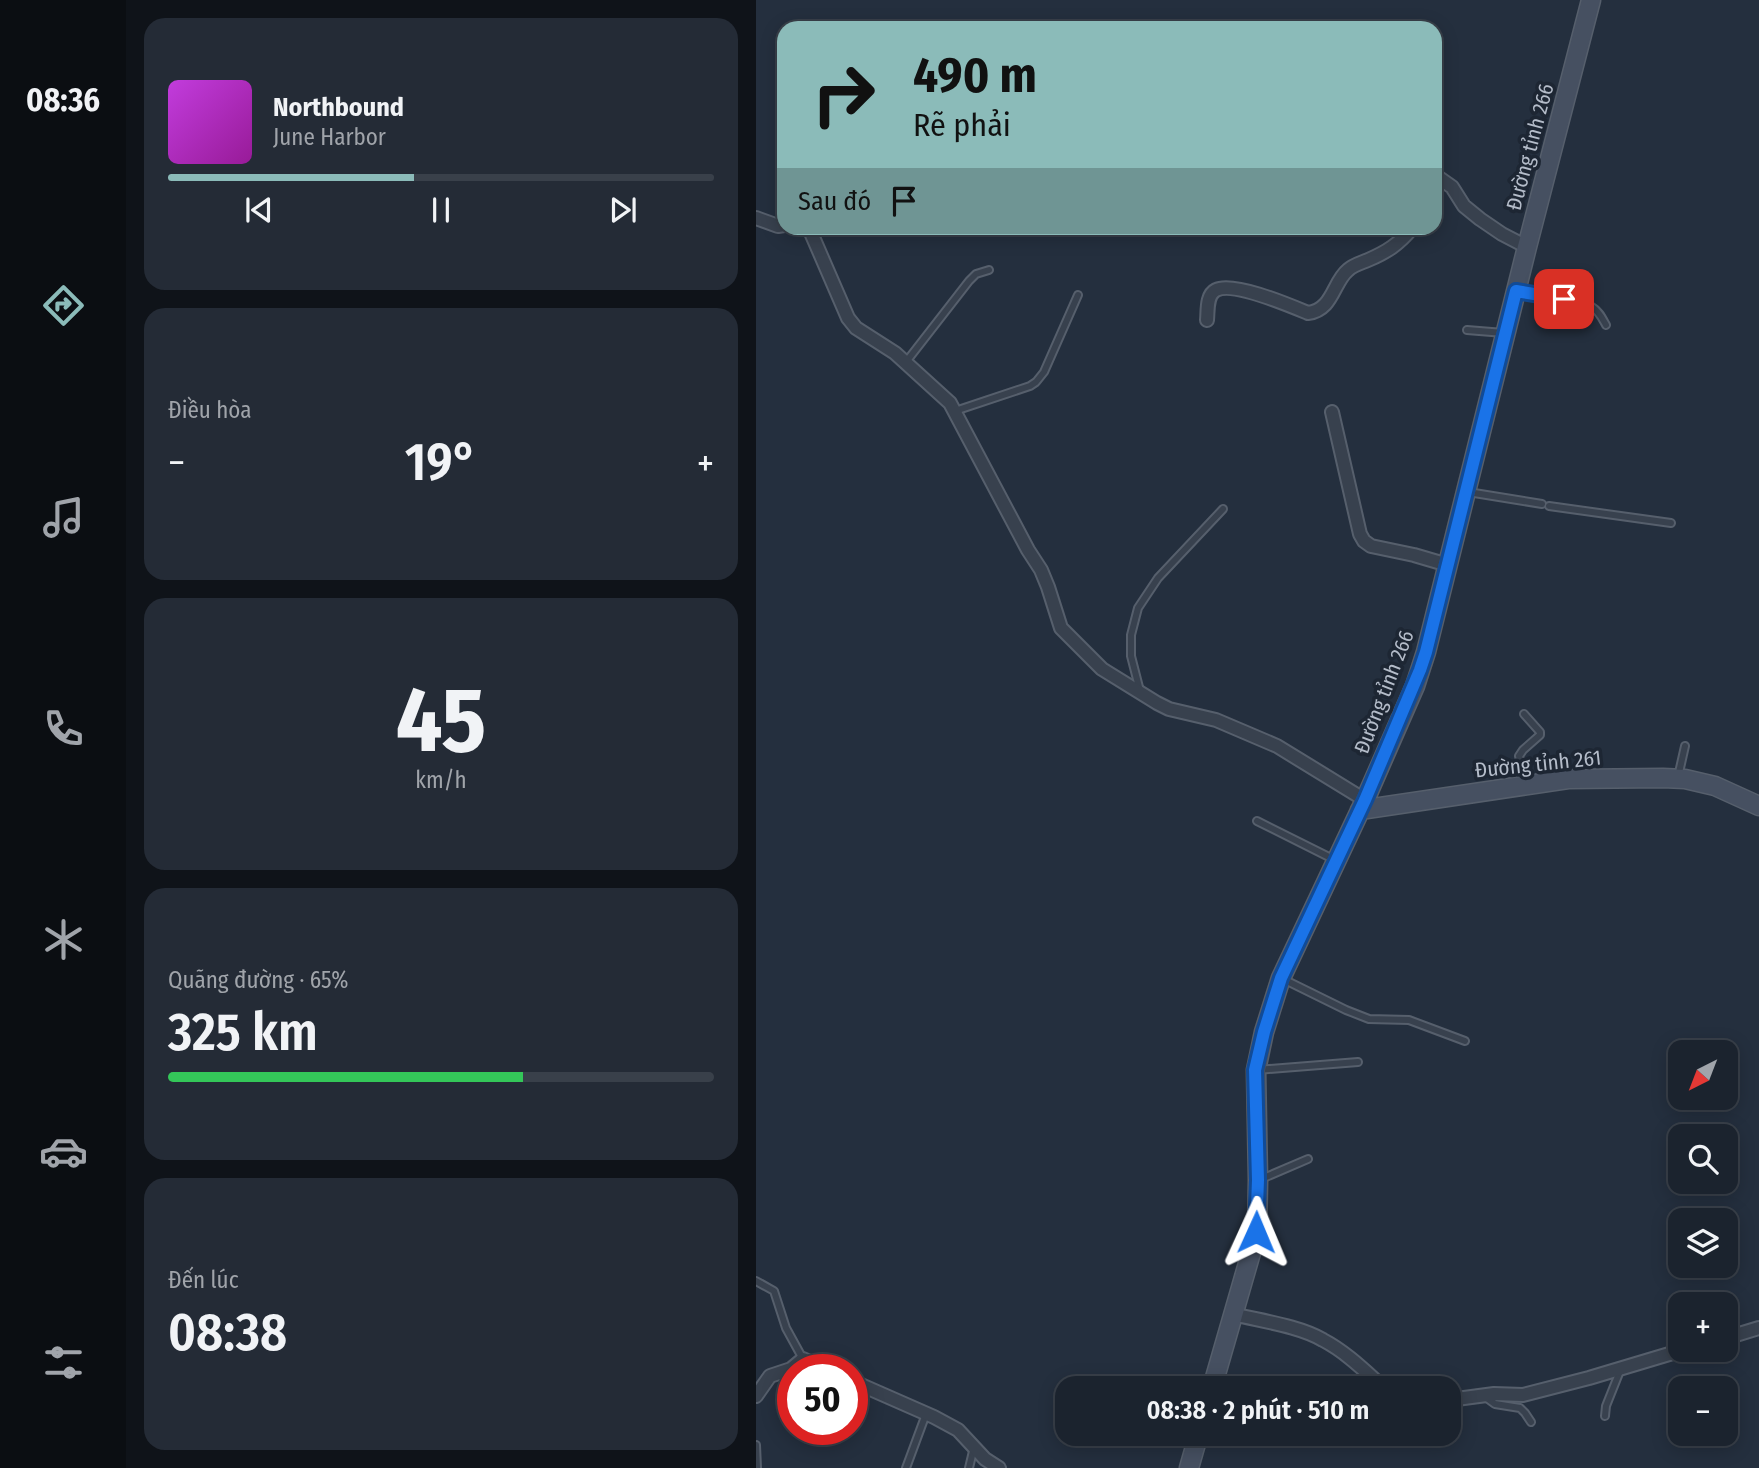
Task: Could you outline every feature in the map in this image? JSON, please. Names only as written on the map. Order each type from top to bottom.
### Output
[{"type":"main road","name":"Đường tỉnh 266","points":[[1215,1376],[1256,1232],[1258,1180],[1255,1070],[1264,1032],[1281,978],[1363,805],[1415,686],[1426,652],[1591,0]]},
{"type":"main road","name":"Đường tỉnh 261","points":[[1363,805],[1568,779],[1677,779],[1715,786],[1759,806]]},
{"type":"main road","points":[[1189,1468],[1195,1446]]},
{"type":"street","points":[[1442,180],[1452,187],[1464,206],[1480,219],[1527,247]]},
{"type":"street","points":[[756,218],[777,226]]},
{"type":"street","points":[[812,235],[848,318],[856,328],[906,362],[947,399],[955,411],[1028,550],[1041,569],[1061,628],[1102,669],[1157,703],[1169,709],[1216,720],[1277,746],[1363,805]]},
{"type":"street","points":[[1207,320],[1209,299],[1215,290],[1220,288],[1258,294],[1308,313],[1315,312],[1334,293],[1349,268],[1387,252],[1406,235]]},
{"type":"street","points":[[1332,412],[1360,534],[1364,541],[1371,547],[1415,555],[1448,565]]},
{"type":"street","points":[[1233,1314],[1303,1331],[1322,1339],[1344,1352],[1371,1376]]},
{"type":"street","points":[[1738,1334],[1759,1328]]},
{"type":"street","points":[[1461,1398],[1523,1395],[1668,1354]]},
{"type":"street","points":[[756,1396],[770,1376],[777,1374]]},
{"type":"street","points":[[868,1388],[958,1430],[973,1453],[999,1468]]},
{"type":"lane","points":[[906,362],[968,281],[976,274],[989,270]]},
{"type":"lane","points":[[1516,291],[1547,295],[1592,307],[1606,325]]},
{"type":"lane","points":[[955,411],[1036,382],[1044,372],[1078,295]]},
{"type":"lane","points":[[1467,330],[1506,334]]},
{"type":"lane","points":[[1466,491],[1671,523]]},
{"type":"lane","points":[[1140,693],[1131,656],[1131,635],[1138,608],[1158,578],[1223,509]]},
{"type":"lane","points":[[1524,714],[1540,732],[1519,756],[1526,785]]},
{"type":"lane","points":[[1677,779],[1685,746]]},
{"type":"lane","points":[[1257,821],[1336,861]]},
{"type":"lane","points":[[1281,978],[1369,1019],[1409,1020],[1465,1041]]},
{"type":"lane","points":[[1255,1070],[1359,1062]]},
{"type":"lane","points":[[1258,1180],[1308,1159]]},
{"type":"lane","points":[[756,1281],[774,1291],[786,1328],[800,1354]]},
{"type":"lane","points":[[1605,1416],[1620,1369]]},
{"type":"lane","points":[[1483,1395],[1494,1404],[1520,1408],[1531,1422]]},
{"type":"lane","points":[[906,1468],[926,1413]]},
{"type":"lane","points":[[756,1445],[757,1468]]},
{"type":"lane","points":[[969,1468],[973,1453]]},
{"type":"route","points":[[1256,1232],[1258,1180],[1255,1070],[1281,978],[1365,800],[1415,686],[1426,652],[1516,291],[1564,299]]}]
